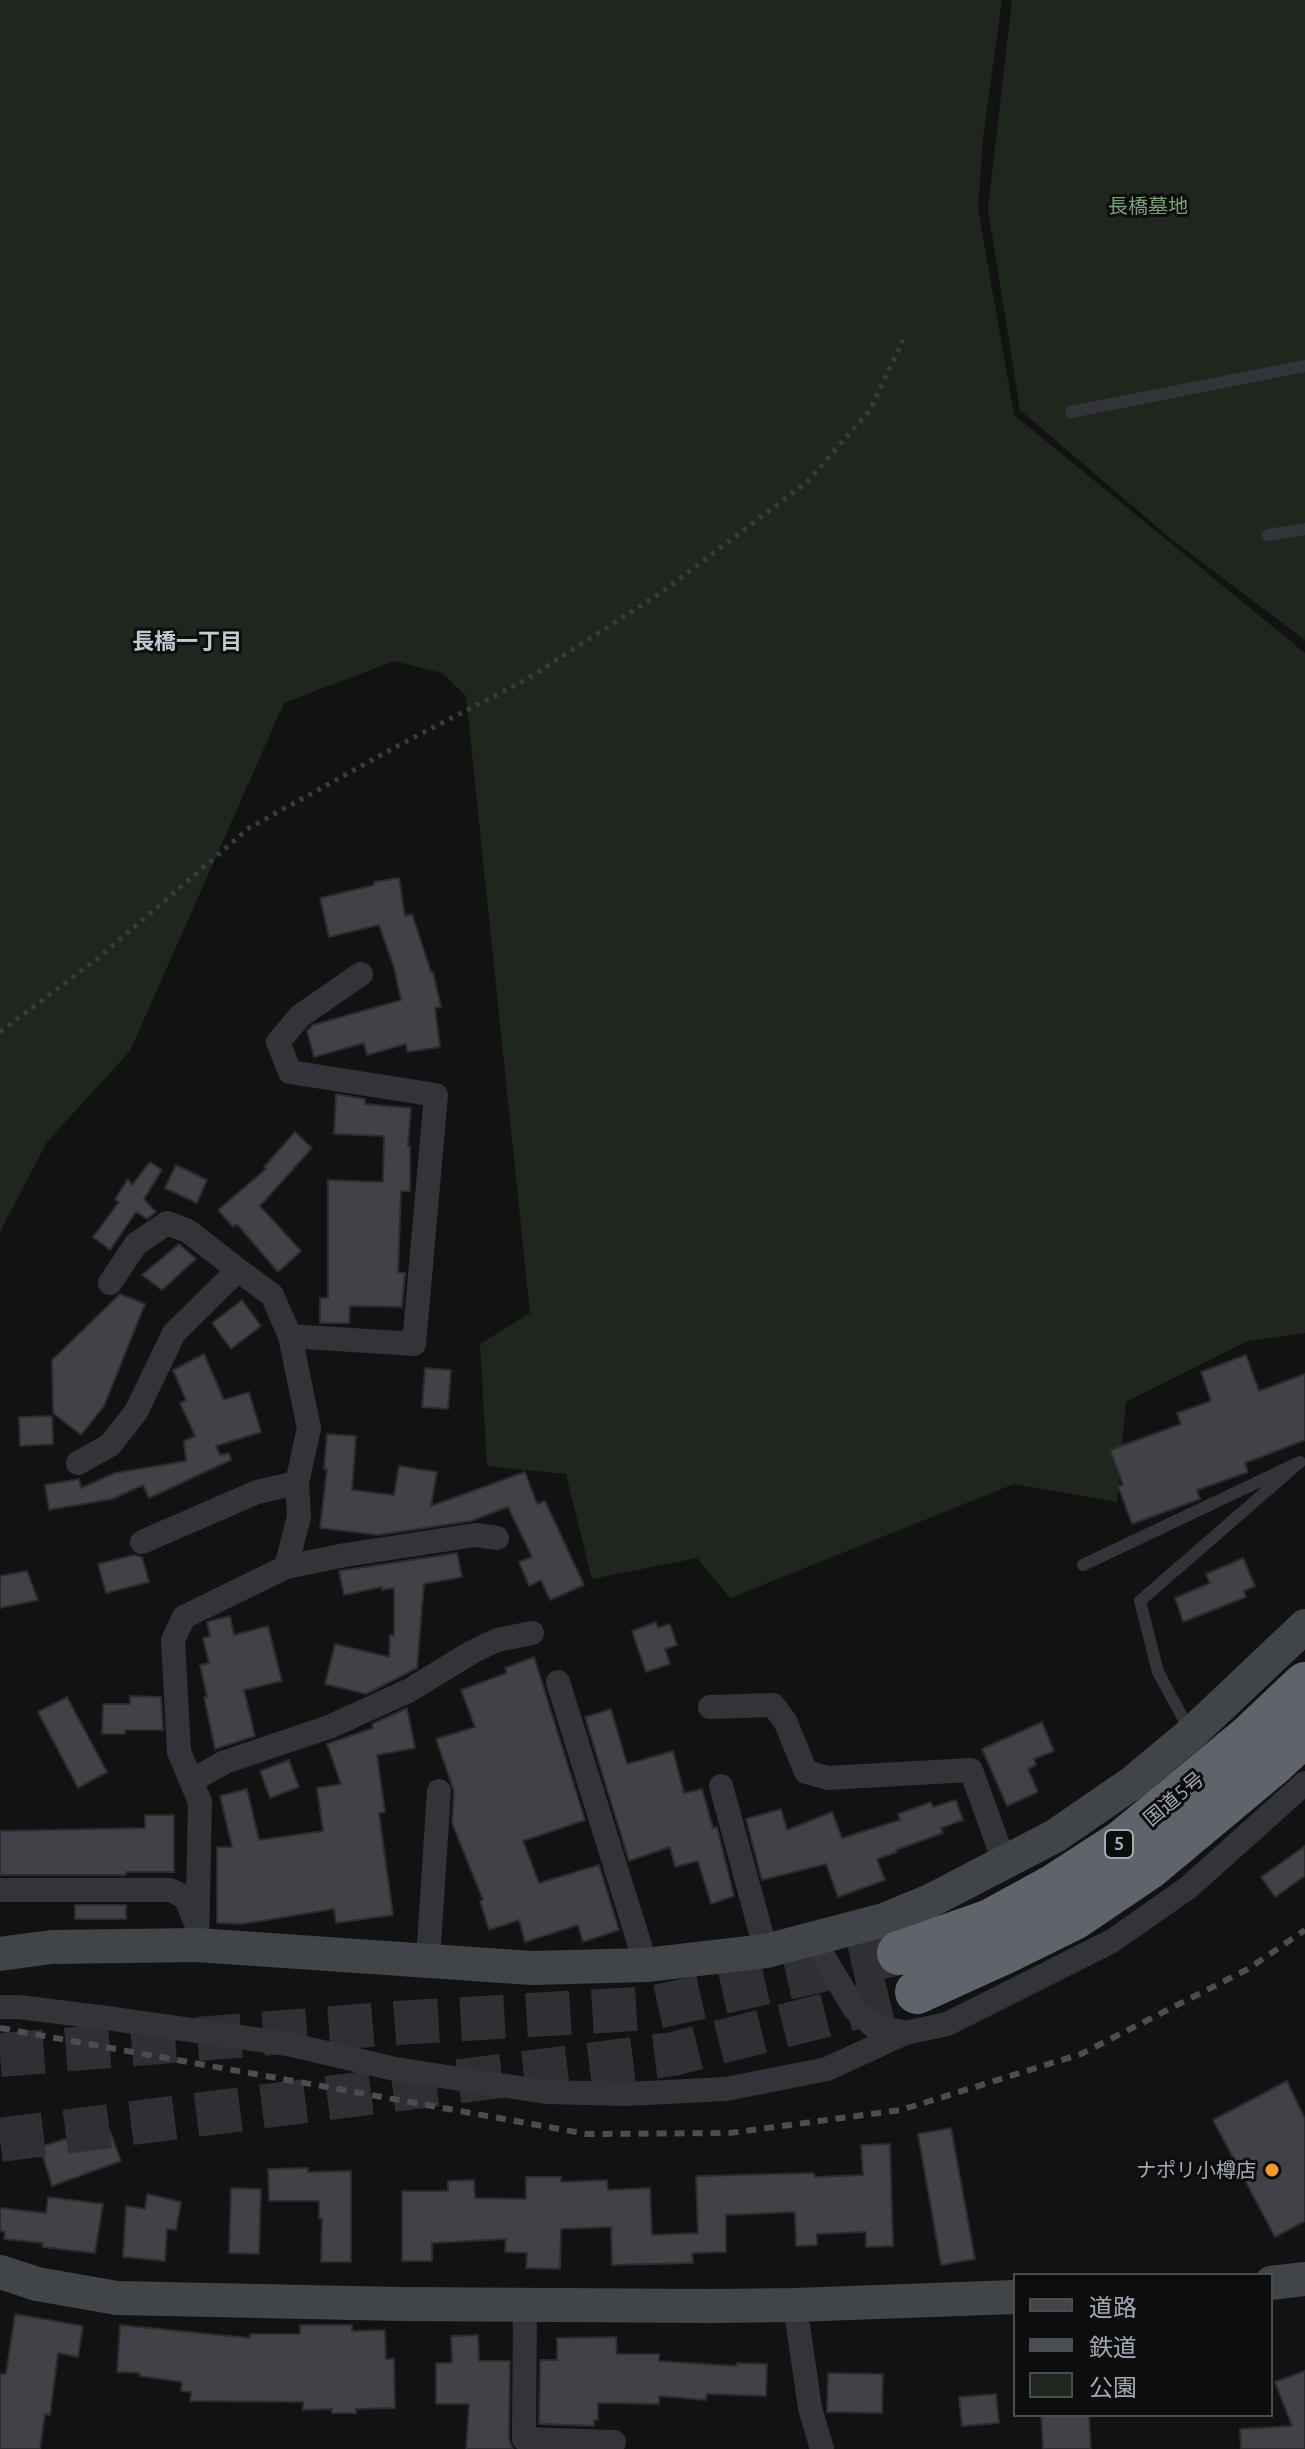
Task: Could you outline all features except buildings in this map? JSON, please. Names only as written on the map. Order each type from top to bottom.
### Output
[{"type":"highway","name":"国道5号","points":[[899,1953],[990,1921],[1054,1886],[1122,1842],[1249,1737],[1305,1684]]},
{"type":"highway","name":"国道5号","points":[[917,1992],[1003,1953],[1086,1909],[1148,1868],[1305,1734]]},
{"type":"street","points":[[290,1336],[414,1344],[436,1095],[290,1072],[278,1042],[300,1016],[361,974]]},
{"type":"street","points":[[110,1283],[136,1244],[167,1223],[188,1231],[272,1295],[290,1336],[309,1428],[297,1483],[299,1517],[286,1567]]},
{"type":"street","points":[[78,1463],[110,1445],[136,1412],[174,1333],[238,1270]]},
{"type":"street","points":[[142,1542],[257,1492],[297,1483]]},
{"type":"street","points":[[198,1937],[200,1802],[179,1752],[173,1640],[184,1617],[286,1567],[476,1535],[497,1538]]},
{"type":"street","points":[[0,1954],[52,1947],[198,1937],[532,1968],[646,1965],[766,1951],[884,1920],[1005,1864],[1068,1828],[1132,1783],[1192,1733],[1305,1626]]},
{"type":"street","points":[[191,1781],[225,1762],[329,1727],[410,1690],[497,1640],[532,1633]]},
{"type":"street","points":[[558,1682],[646,1965]]},
{"type":"street","points":[[710,1707],[773,1705],[785,1721],[806,1772],[828,1778],[971,1770],[1005,1864]]},
{"type":"street","points":[[0,2007],[107,2018],[288,2044],[395,2069],[546,2092],[626,2094],[726,2089],[827,2069],[905,2033],[947,2024],[1112,1941],[1189,1887],[1305,1783]]},
{"type":"street","points":[[721,1786],[766,1951]]},
{"type":"street","points":[[428,1960],[439,1791]]},
{"type":"street","points":[[0,1890],[170,1890],[185,1897],[198,1937]]},
{"type":"street","points":[[813,1939],[854,2008],[872,2025],[905,2033]]},
{"type":"street","points":[[0,2272],[37,2284],[117,2298],[525,2305],[795,2305],[1013,2297]]},
{"type":"street","points":[[1273,2283],[1305,2279]]},
{"type":"street","points":[[525,2305],[524,2439],[614,2442]]},
{"type":"street","points":[[795,2305],[810,2408],[822,2449]]},
{"type":"lane","points":[[1071,412],[1305,366]]},
{"type":"lane","points":[[1268,535],[1305,529]]},
{"type":"lane","points":[[1083,1565],[1300,1462],[1140,1601],[1158,1672],[1192,1733]]},
{"type":"path","points":[[0,1032],[97,959],[249,828],[527,679],[662,592],[807,482],[870,410],[903,340]]},
{"type":"green space","points":[[0,0],[1002,0],[983,138],[978,208],[1014,415],[1305,653],[1305,1333],[1248,1341],[1126,1402],[1117,1502],[1014,1484],[730,1598],[697,1558],[592,1579],[566,1474],[487,1466],[480,1344],[530,1313],[466,696],[442,673],[394,661],[284,703],[130,1051],[47,1142],[0,1232]]},
{"type":"green space","name":"長橋墓地","points":[[1012,0],[1305,0],[1305,640],[1170,538],[1020,410],[988,209]]},
{"type":"tunnel","points":[[0,2055],[396,2023],[651,2008],[899,1953]]},
{"type":"tunnel","points":[[0,2140],[673,2054],[917,1992]]},
{"type":"railway","points":[[0,2028],[587,2134],[730,2133],[901,2110],[1081,2054],[1248,1969],[1305,1930]]},
{"type":"place","name":"ナポリ小樽店","points":[[1272,2170]]},
{"type":"district","name":"長橋一丁目","points":[[187,642]]}]
